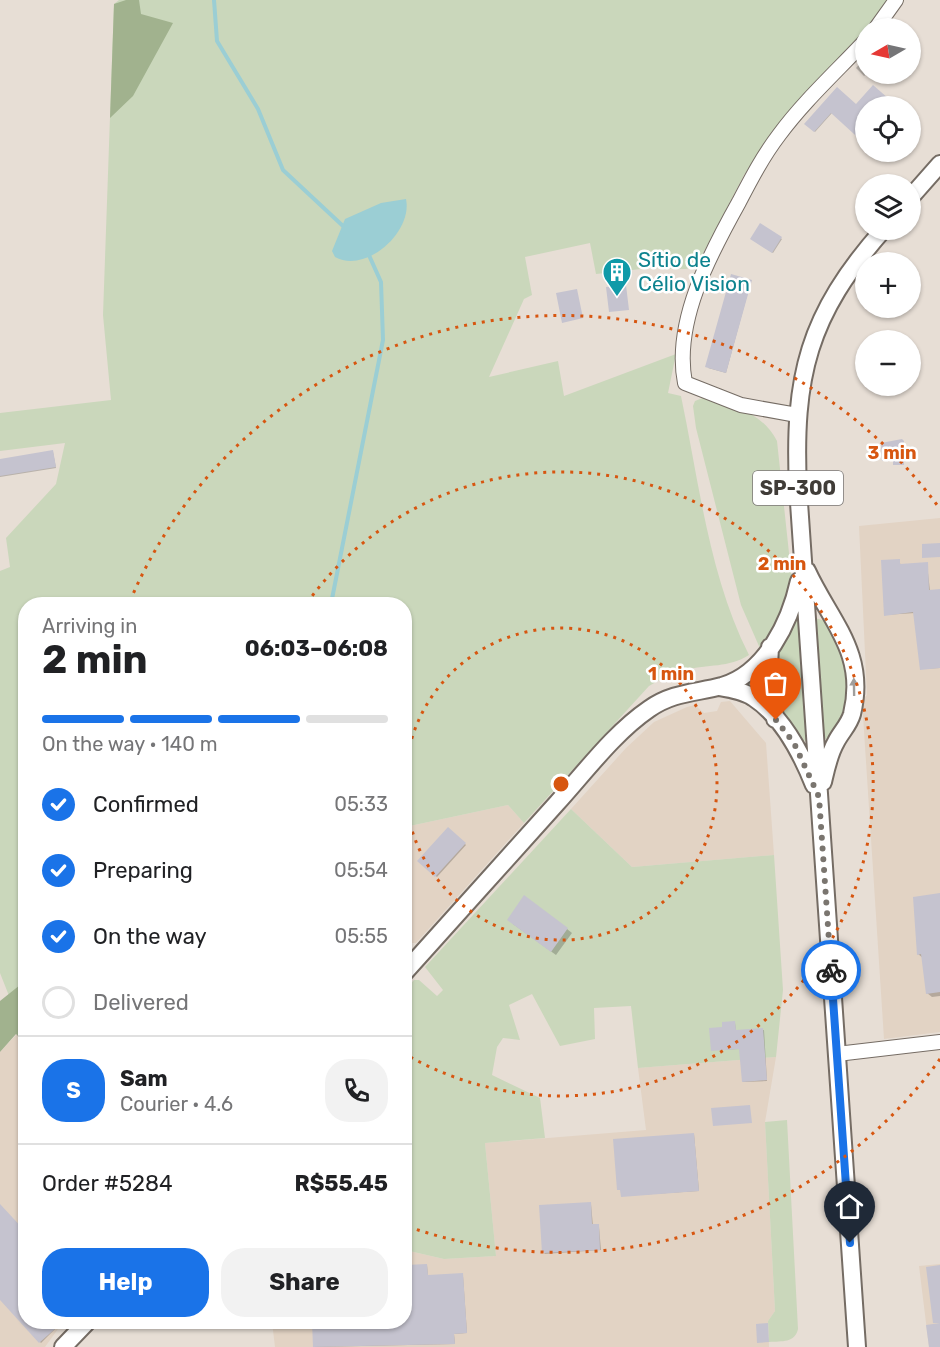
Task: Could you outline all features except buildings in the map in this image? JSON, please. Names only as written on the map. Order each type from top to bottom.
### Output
[{"type":"main road","points":[[921,186],[940,164]]},
{"type":"main road","name":"SP-300","points":[[856,1347],[806,612],[797,415],[802,375],[821,319],[851,267],[874,240]]},
{"type":"main road","points":[[803,562],[831,617],[848,642],[854,688],[850,721],[836,741],[819,797]]},
{"type":"main road","points":[[412,964],[604,750],[633,722],[652,706],[672,696],[719,687],[749,674],[770,647],[786,620],[803,562]]},
{"type":"main road","points":[[786,620],[806,612],[819,612],[831,617]]},
{"type":"main road","points":[[770,647],[771,690],[776,720]]},
{"type":"main road","points":[[719,687],[753,698],[776,720],[794,743],[819,797]]},
{"type":"main road","points":[[794,743],[816,749],[836,741]]},
{"type":"main road","points":[[63,1347],[80,1329]]},
{"type":"street","points":[[883,18],[896,0]]},
{"type":"street","points":[[797,415],[741,405],[685,383],[681,361],[695,291],[706,263],[765,154],[780,133],[855,52]]},
{"type":"street","points":[[837,1054],[940,1042]]},
{"type":"shaded area","points":[[940,518],[940,1032],[884,1039],[862,700],[867,695],[859,526]]},
{"type":"shaded area","points":[[730,701],[766,743],[774,855],[632,867],[571,809],[626,748],[654,722],[695,705],[704,713],[717,711],[721,702]]},
{"type":"shaded area","points":[[508,805],[524,823],[416,943],[412,943],[412,826]]},
{"type":"shaded area","points":[[17,1034],[18,1329],[58,1329],[45,1347],[0,1347],[0,1052]]},
{"type":"shaded area","points":[[776,1057],[765,1122],[775,1311],[768,1321],[769,1347],[275,1347],[273,1329],[412,1329],[412,1252],[444,1259],[496,1256],[485,1143],[646,1130],[638,1068]]},
{"type":"shaded area","points":[[940,1264],[940,1347],[929,1347],[919,1266]]},
{"type":"green space","points":[[119,0],[889,0],[877,18],[855,18],[855,44],[774,130],[744,175],[697,265],[686,269],[650,268],[596,274],[590,243],[525,257],[532,295],[524,299],[489,377],[558,361],[564,396],[676,354],[668,393],[681,396],[715,561],[735,625],[749,655],[726,664],[679,671],[649,686],[524,823],[508,805],[412,826],[412,597],[18,597],[18,1017],[0,973],[0,571],[10,567],[6,538],[56,484],[65,443],[0,451],[0,413],[111,400],[103,315],[114,4]]},
{"type":"green space","points":[[126,0],[139,0],[141,14],[173,23],[133,96],[110,118],[114,4]]},
{"type":"green space","points":[[705,397],[756,417],[771,431],[777,441],[792,581],[791,595],[762,653],[741,605],[696,428],[693,406],[695,401]]},
{"type":"green space","points":[[807,616],[826,621],[844,644],[851,704],[832,737],[810,743],[794,736],[735,686],[795,620]]},
{"type":"green space","points":[[571,809],[632,867],[774,855],[783,990],[776,1057],[638,1068],[631,1006],[594,1008],[595,1039],[560,1046],[532,994],[509,1005],[520,1040],[503,1038],[497,1047],[492,1075],[540,1098],[545,1138],[485,1143],[496,1256],[444,1259],[412,1252],[412,982],[419,980],[437,996],[443,990],[425,967]]},
{"type":"green space","points":[[18,987],[18,1036],[16,1034],[0,1052],[0,1001]]},
{"type":"green space","points":[[787,1120],[798,1329],[791,1339],[769,1342],[768,1321],[775,1311],[765,1122]]},
{"type":"water","points":[[406,199],[406,212],[402,224],[385,247],[360,260],[347,261],[335,257],[332,251],[345,219],[381,203]]},
{"type":"waterway","points":[[214,0],[217,41],[258,109],[283,170],[343,226]]},
{"type":"waterway","points":[[332,597],[383,340],[381,282],[368,253]]},
{"type":"way so far","points":[[776,720],[794,743],[819,797],[831,970]]},
{"type":"place","name":"Sítio de Célio Vision","points":[[617,298]]},
{"type":"route","points":[[831,970],[850,1243]]}]
